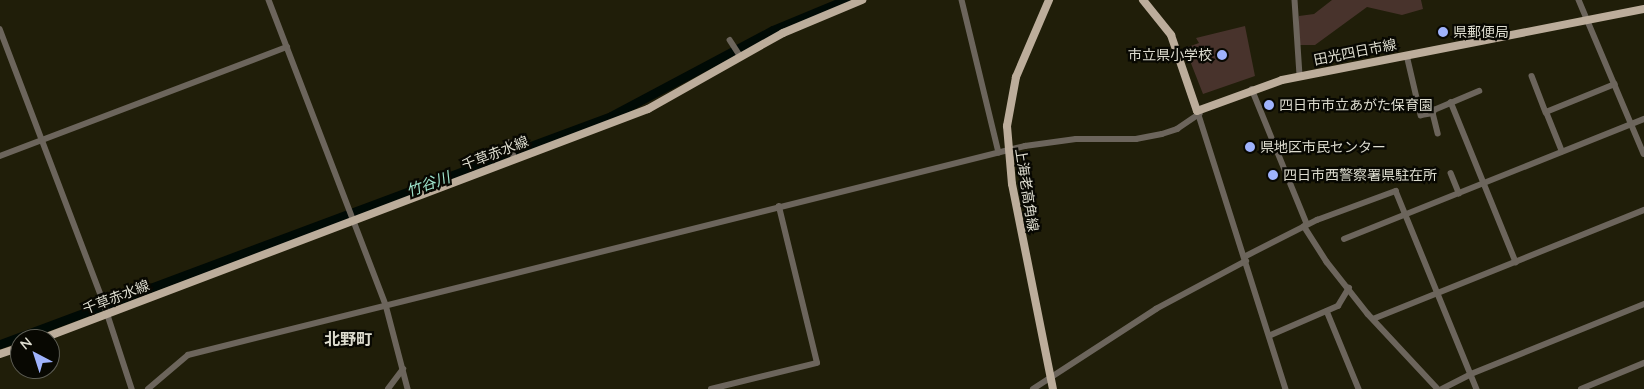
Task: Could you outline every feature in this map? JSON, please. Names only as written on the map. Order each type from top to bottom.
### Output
[{"type":"main road","name":"千草赤水線","points":[[60,332],[515,157],[654,107],[790,29],[862,0]]},
{"type":"main road","name":"上海老高角線","points":[[1049,0],[1012,88],[1003,152],[1053,389]]},
{"type":"main road","points":[[1143,0],[1170,35],[1198,112]]},
{"type":"main road","name":"田光四日市線","points":[[1198,112],[1252,89],[1300,76],[1644,9]]},
{"type":"street","points":[[269,0],[386,305],[408,389]]},
{"type":"street","points":[[962,0],[1003,152]]},
{"type":"street","points":[[1295,0],[1300,76]]},
{"type":"street","points":[[1579,0],[1644,154]]},
{"type":"street","points":[[0,29],[108,313],[132,389]]},
{"type":"street","points":[[730,40],[741,57]]},
{"type":"street","points":[[0,156],[287,47]]},
{"type":"street","points":[[1407,55],[1421,115],[1433,113],[1451,102],[1479,92]]},
{"type":"street","points":[[1532,76],[1562,152]]},
{"type":"street","points":[[1546,112],[1616,84]]},
{"type":"street","points":[[1252,89],[1305,225],[1373,319],[1438,389]]},
{"type":"street","points":[[1451,102],[1516,262]]},
{"type":"street","points":[[148,389],[188,355],[1003,152],[1076,139],[1141,139],[1177,129],[1198,112],[1245,259],[1272,335],[1286,389]]},
{"type":"street","points":[[1433,113],[1438,133]]},
{"type":"street","points":[[1344,238],[1644,120]]},
{"type":"street","points":[[509,143],[515,157]]},
{"type":"street","points":[[1451,173],[1459,193]]},
{"type":"street","points":[[1033,389],[1156,309],[1305,225],[1396,191],[1477,389]]},
{"type":"street","points":[[711,389],[817,363],[779,208]]},
{"type":"street","points":[[1373,319],[1436,292],[1644,210]]},
{"type":"street","points":[[1272,335],[1342,304],[1349,288]]},
{"type":"street","points":[[1442,389],[1471,374],[1644,304]]},
{"type":"street","points":[[1327,312],[1359,389]]},
{"type":"street","points":[[1581,389],[1644,363]]},
{"type":"street","points":[[388,389],[403,369]]},
{"type":"shaded area","points":[[1332,0],[1421,0],[1423,9],[1402,15],[1367,7],[1315,45],[1298,45],[1299,16],[1314,14]]},
{"type":"shaded area","points":[[1245,26],[1255,76],[1203,94],[1185,48],[1199,43],[1196,38]]},
{"type":"waterway","name":"竹谷川","points":[[0,344],[611,116],[773,30],[845,0]]},
{"type":"place","name":"県郵便局","points":[[1443,32]]},
{"type":"place","name":"市立県小学校","points":[[1222,55]]},
{"type":"place","name":"四日市市立あがた保育園","points":[[1269,105]]},
{"type":"place","name":"県地区市民センター","points":[[1250,147]]},
{"type":"place","name":"四日市西警察署県駐在所","points":[[1273,175]]},
{"type":"district","name":"北野町","points":[[348,339]]}]
